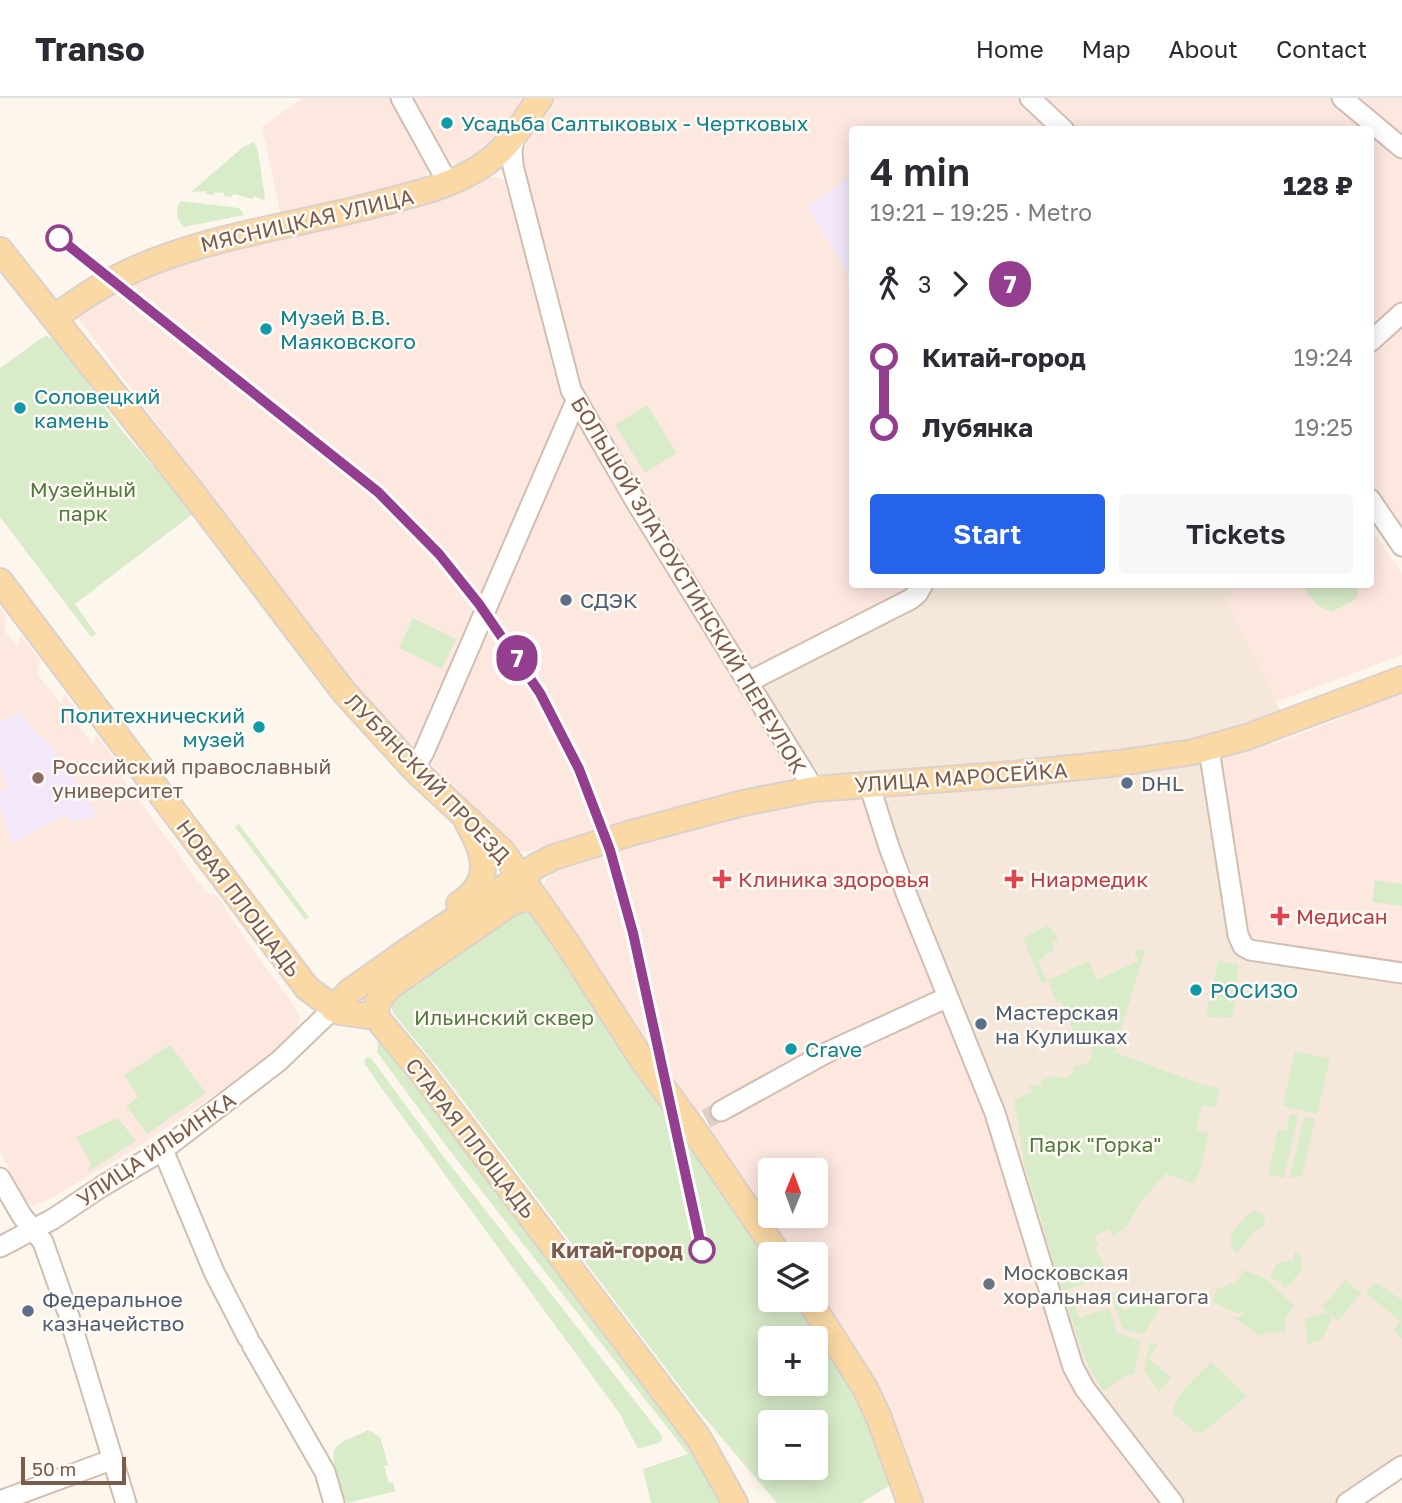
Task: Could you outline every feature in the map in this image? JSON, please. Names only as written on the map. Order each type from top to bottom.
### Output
[{"type":"main road","name":"МЯСНИЦКАЯ УЛИЦА","points":[[55,318],[77,299],[109,280],[183,249],[331,216],[448,183],[485,164],[515,134],[540,98]]},
{"type":"main road","name":"ЛУБЯНСКИЙ ПРОЕЗД","points":[[0,250],[191,491],[344,692],[414,769],[503,852],[643,1062],[706,1119],[772,1242]]},
{"type":"main road","name":"НОВАЯ ПЛОЩАДЬ","points":[[0,581],[295,974],[332,1009]]},
{"type":"main road","name":"УЛИЦА МАРОСЕЙКА","points":[[414,946],[520,876],[554,857],[631,833],[744,803],[814,789],[1049,771],[1209,748],[1402,679]]},
{"type":"main road","points":[[451,801],[470,828],[480,849],[482,880],[474,894],[439,918],[414,946],[349,992],[332,1009],[376,1017],[374,1011],[382,995],[399,981],[512,902],[528,898],[539,903]]},
{"type":"main road","name":"СТАРАЯ ПЛОЩАДЬ","points":[[376,1017],[468,1132],[698,1437],[734,1503]]},
{"type":"main road","points":[[817,1312],[853,1367],[874,1408],[910,1503]]},
{"type":"street","points":[[401,98],[448,183]]},
{"type":"street","points":[[1030,98],[1060,126]]},
{"type":"street","points":[[1342,98],[1402,148]]},
{"type":"street","name":"БОЛЬШОЙ ЗЛАТОУСТИНСКИЙ ПЕРЕУЛОК","points":[[515,134],[513,166],[568,382],[576,401],[814,789]]},
{"type":"street","points":[[1374,338],[1402,313]]},
{"type":"street","points":[[414,769],[442,712],[576,401]]},
{"type":"street","points":[[1374,505],[1402,545]]},
{"type":"street","points":[[748,682],[911,599],[921,588]]},
{"type":"street","points":[[1209,748],[1238,935],[1242,946],[1250,950],[1402,973]]},
{"type":"street","points":[[869,784],[888,847],[995,1113],[1054,1309],[1078,1378],[1173,1503]]},
{"type":"street","points":[[706,1119],[826,1053],[948,997]]},
{"type":"street","name":"УЛИЦА ИЛЬИНКА","points":[[0,1247],[53,1219],[163,1150],[279,1061],[332,1009]]},
{"type":"street","points":[[163,1150],[214,1272],[325,1472],[334,1503]]},
{"type":"street","points":[[0,1178],[32,1230],[43,1242],[68,1313],[126,1503]]},
{"type":"street","points":[[0,1501],[111,1460]]},
{"type":"street","points":[[1347,1503],[1402,1466]]},
{"type":"shaded area","points":[[303,98],[392,98],[428,164],[426,176],[420,181],[281,216],[262,127]]},
{"type":"shaded area","points":[[412,98],[528,98],[506,127],[478,155],[458,165],[449,160]]},
{"type":"shaded area","points":[[551,98],[1022,98],[1052,126],[849,126],[849,588],[911,588],[758,667],[748,664],[693,577],[691,568],[652,503],[646,502],[634,484],[635,478],[606,431],[600,430],[576,387],[522,162],[527,141]]},
{"type":"shaded area","points":[[1040,98],[1329,98],[1362,126],[1065,126]]},
{"type":"shaded area","points":[[1355,98],[1402,98],[1402,138]]},
{"type":"shaded area","points":[[1374,136],[1402,160],[1402,303],[1374,328]]},
{"type":"shaded area","points":[[849,176],[849,275],[808,207]]},
{"type":"shaded area","points":[[498,177],[509,184],[529,253],[527,257],[534,287],[538,290],[554,374],[560,378],[568,400],[415,750],[353,686],[79,319],[78,313],[79,310],[172,264]]},
{"type":"shaded area","points":[[1402,322],[1402,531],[1374,489],[1374,348]]},
{"type":"shaded area","points":[[577,421],[580,421],[795,775],[787,781],[659,813],[526,852],[519,851],[511,844],[428,760]]},
{"type":"shaded area","points":[[1374,532],[1402,574],[1402,655],[1276,702],[1263,671],[1224,598],[1236,588],[1374,588]]},
{"type":"shaded area","points":[[925,588],[1236,588],[1224,598],[1263,671],[1281,713],[1225,733],[1111,757],[830,776],[818,773],[765,691],[764,683]]},
{"type":"shaded area","points":[[0,608],[6,616],[4,630],[18,648],[20,635],[40,660],[37,674],[61,704],[64,693],[82,717],[80,728],[93,745],[96,735],[117,762],[118,772],[206,892],[217,896],[295,1007],[300,1019],[296,1032],[290,1039],[229,1085],[138,1147],[33,1206],[26,1201],[0,1152]]},
{"type":"shaded area","points":[[1402,690],[1402,966],[1251,942],[1248,939],[1219,758],[1268,741],[1274,744],[1344,717],[1347,711]]},
{"type":"shaded area","name":"Российский православный университет","points":[[20,712],[70,771],[67,773],[77,782],[98,816],[72,822],[66,814],[12,844],[0,805],[0,792],[8,786],[0,768],[0,722]]},
{"type":"shaded area","points":[[1201,761],[1402,980],[1402,1461],[1340,1503],[1185,1503],[1092,1382],[1078,1352],[912,889],[882,797],[884,794]]},
{"type":"shaded area","points":[[861,797],[865,800],[938,991],[705,1111],[695,1112],[584,954],[543,888],[546,879],[560,867],[720,820],[826,798]]},
{"type":"shaded area","points":[[943,1005],[983,1099],[1050,1312],[1162,1503],[918,1503],[824,1312],[828,1312],[828,1242],[776,1242],[767,1228],[828,1228],[828,1158],[758,1158],[758,1213],[708,1132],[711,1122],[829,1058]]},
{"type":"green space","points":[[254,142],[258,151],[265,198],[263,200],[254,196],[253,199],[233,194],[232,197],[224,196],[224,193],[215,192],[214,195],[206,194],[206,191],[191,192],[242,148]]},
{"type":"green space","points":[[180,201],[239,208],[244,215],[184,227],[177,214]]},
{"type":"green space","name":"Музейный парк","points":[[47,336],[58,342],[122,431],[194,513],[75,604],[96,634],[91,637],[0,517],[0,368]]},
{"type":"green space","points":[[647,405],[677,453],[645,473],[615,425]]},
{"type":"green space","points":[[1303,588],[1357,588],[1357,598],[1332,612],[1317,605]]},
{"type":"green space","points":[[413,618],[456,639],[442,669],[399,648]]},
{"type":"green space","points":[[239,824],[309,917],[305,920],[235,827]]},
{"type":"green space","points":[[1375,880],[1402,884],[1402,906],[1372,902]]},
{"type":"green space","name":"Ильинский сквер","points":[[526,905],[759,1242],[758,1312],[807,1312],[817,1326],[758,1326],[758,1396],[828,1396],[828,1343],[853,1380],[892,1484],[861,1503],[777,1503],[693,1404],[440,1070],[393,1013],[390,1000]]},
{"type":"green space","name":"Парк \"Горка\"","points":[[1048,925],[1059,940],[1051,943],[1054,951],[1038,961],[1046,980],[1089,961],[1097,980],[1138,961],[1134,952],[1146,948],[1114,1052],[1220,1089],[1215,1107],[1202,1105],[1196,1130],[1209,1133],[1194,1184],[1166,1174],[1142,1200],[1127,1226],[1113,1237],[1108,1229],[1095,1236],[1099,1245],[1094,1247],[1106,1269],[1102,1272],[1106,1277],[1062,1291],[1025,1167],[1014,1100],[1032,1091],[1029,1087],[1031,1085],[1042,1085],[1040,1081],[1054,1075],[1067,1077],[1074,1066],[1090,1062],[1093,1044],[1080,1033],[1075,1035],[1062,1002],[1057,1003],[1048,981],[1041,982],[1023,938]]},
{"type":"green space","points":[[1219,958],[1222,962],[1239,964],[1233,1015],[1230,1018],[1206,1017]]},
{"type":"green space","points":[[378,1039],[516,1218],[683,1425],[728,1503],[651,1503],[643,1469],[688,1454],[447,1147],[377,1052]]},
{"type":"green space","points":[[170,1045],[206,1093],[147,1134],[126,1106],[138,1097],[124,1075]]},
{"type":"green space","points":[[1295,1051],[1330,1059],[1317,1114],[1283,1106]]},
{"type":"green space","points":[[366,1057],[371,1058],[440,1152],[663,1437],[661,1442],[638,1449],[620,1414],[380,1086],[364,1063]]},
{"type":"green space","points":[[1290,1114],[1298,1115],[1284,1178],[1268,1174],[1278,1130],[1286,1131]]},
{"type":"green space","points":[[1304,1116],[1315,1119],[1302,1176],[1290,1178]]},
{"type":"green space","points":[[118,1118],[136,1141],[88,1172],[91,1164],[76,1137]]},
{"type":"green space","points":[[1256,1211],[1265,1216],[1264,1226],[1254,1231],[1239,1252],[1234,1252],[1231,1242],[1233,1231],[1248,1214]]},
{"type":"green space","points":[[1295,1251],[1300,1254],[1302,1270],[1287,1287],[1283,1287],[1279,1279],[1272,1280],[1271,1275],[1277,1263],[1293,1261]]},
{"type":"green space","points":[[1244,1270],[1266,1279],[1294,1306],[1285,1320],[1286,1332],[1274,1331],[1259,1335],[1241,1322],[1210,1307],[1235,1318],[1242,1316],[1244,1313],[1237,1314],[1212,1301],[1217,1289],[1235,1284]]},
{"type":"green space","points":[[1345,1280],[1361,1293],[1338,1321],[1329,1314],[1332,1318],[1324,1335],[1308,1346],[1305,1318],[1328,1313],[1322,1307]]},
{"type":"green space","points":[[1375,1282],[1402,1300],[1402,1339],[1393,1331],[1400,1321],[1366,1293]]},
{"type":"green space","points":[[1114,1292],[1124,1311],[1149,1292],[1162,1305],[1143,1334],[1123,1329],[1110,1294]]},
{"type":"green space","points":[[1094,1295],[1095,1299],[1075,1306],[1079,1318],[1109,1308],[1117,1333],[1141,1341],[1134,1373],[1104,1391],[1087,1361],[1067,1305]]},
{"type":"green space","points":[[1150,1342],[1158,1344],[1149,1359],[1171,1377],[1159,1392],[1144,1370]]},
{"type":"green space","points":[[1211,1362],[1247,1396],[1202,1433],[1195,1432],[1173,1413],[1183,1392]]},
{"type":"green space","points":[[368,1430],[380,1437],[388,1465],[384,1466],[389,1483],[393,1482],[396,1491],[347,1503],[336,1473],[335,1450],[341,1443]]},
{"type":"tunnel","points":[[706,1119],[721,1111]]},
{"type":"metro line","name":"7","points":[[59,238],[378,492],[439,554],[493,621],[540,693],[579,769],[610,850],[633,933],[702,1250]]},
{"type":"place","name":"Усадьба Салтыковых - Чертковых","points":[[447,123]]},
{"type":"place","name":"Музей В.В. Маяковского","points":[[266,329]]},
{"type":"place","name":"Соловецкий камень","points":[[20,408]]},
{"type":"place","name":"СДЭК","points":[[566,600]]},
{"type":"place","name":"Политехнический музей","points":[[259,727]]},
{"type":"place","name":"Российский православный университет","points":[[38,778]]},
{"type":"place","name":"DHL","points":[[1127,783]]},
{"type":"place","name":"Клиника здоровья","points":[[722,879]]},
{"type":"place","name":"Ниармедик","points":[[1014,879]]},
{"type":"place","name":"Медисан","points":[[1280,916]]},
{"type":"place","name":"РОСИЗО","points":[[1196,990]]},
{"type":"place","name":"Мастерская на Кулишках","points":[[981,1024]]},
{"type":"place","name":"Crave","points":[[791,1049]]},
{"type":"place","name":"Китай-город","points":[[702,1250]]},
{"type":"place","name":"Московская хоральная синагога","points":[[989,1284]]},
{"type":"place","name":"Федеральное казначейство","points":[[28,1311]]}]
